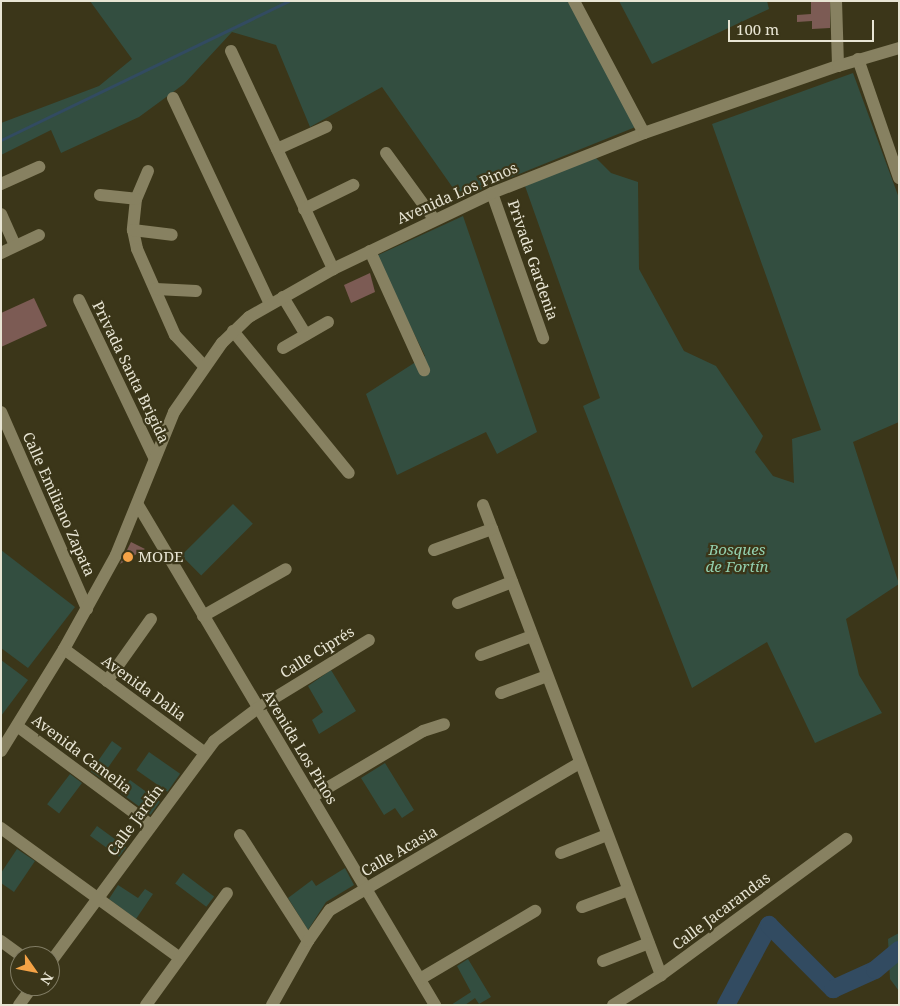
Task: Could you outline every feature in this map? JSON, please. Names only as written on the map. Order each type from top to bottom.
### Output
[{"type":"street","points":[[574,1],[644,132]]},
{"type":"street","points":[[836,1],[838,66]]},
{"type":"street","name":"Avenida Los Pinos","points":[[1,751],[87,609],[138,505],[154,457],[174,412],[204,366],[233,331],[270,304],[333,269],[434,219],[492,193],[644,132],[858,59],[899,48]]},
{"type":"street","points":[[231,51],[333,269]]},
{"type":"street","points":[[858,59],[899,178]]},
{"type":"street","points":[[173,98],[270,304]]},
{"type":"street","points":[[277,150],[326,127]]},
{"type":"street","points":[[386,153],[434,219]]},
{"type":"street","points":[[1,184],[40,167]]},
{"type":"street","points":[[148,170],[136,199],[133,230],[137,249],[175,335],[204,366]]},
{"type":"street","points":[[304,209],[353,185]]},
{"type":"street","name":"Privada Gardenia","points":[[492,193],[543,338]]},
{"type":"street","points":[[100,195],[136,199]]},
{"type":"street","points":[[1,214],[15,245]]},
{"type":"street","points":[[133,230],[172,235]]},
{"type":"street","points":[[1,253],[40,235]]},
{"type":"street","points":[[370,251],[424,370]]},
{"type":"street","points":[[156,289],[196,291]]},
{"type":"street","points":[[283,296],[306,335]]},
{"type":"street","name":"Privada Santa Brigida","points":[[79,300],[154,457]]},
{"type":"street","points":[[284,348],[328,322]]},
{"type":"street","points":[[233,331],[349,473]]},
{"type":"street","name":"Calle Emiliano Zapata","points":[[1,412],[87,609]]},
{"type":"street","name":"Avenida Los Pinos","points":[[138,505],[434,1005]]},
{"type":"street","points":[[483,505],[661,975]]},
{"type":"street","points":[[434,550],[492,529]]},
{"type":"street","points":[[203,616],[286,568]]},
{"type":"street","points":[[458,603],[512,582]]},
{"type":"street","points":[[107,681],[151,619]]},
{"type":"street","points":[[482,655],[532,636]]},
{"type":"street","name":"Calle Ciprés","points":[[258,708],[369,640]]},
{"type":"street","name":"Avenida Dalia","points":[[64,649],[205,753]]},
{"type":"street","points":[[501,693],[547,676]]},
{"type":"street","name":"Calle Jardín","points":[[60,950],[205,753],[222,733],[258,708]]},
{"type":"street","points":[[312,797],[423,731],[444,724]]},
{"type":"street","name":"Avenida Camelia","points":[[17,726],[151,825]]},
{"type":"street","name":"Calle Acasia","points":[[272,1005],[308,941],[330,910],[580,763]]},
{"type":"street","points":[[1,828],[180,958]]},
{"type":"street","points":[[240,835],[308,941]]},
{"type":"street","points":[[561,853],[608,835]]},
{"type":"street","name":"Calle Jacarandas","points":[[613,1005],[661,975],[846,839]]},
{"type":"street","points":[[582,907],[628,890]]},
{"type":"street","points":[[146,1005],[227,893]]},
{"type":"street","points":[[420,979],[535,911]]},
{"type":"street","points":[[603,961],[648,943]]},
{"type":"green space","points":[[90,1],[571,1],[638,126],[460,198],[382,87],[310,127],[276,45],[232,32],[184,84],[139,117],[61,153],[51,130],[1,155],[1,123],[99,86],[132,59]]},
{"type":"green space","points":[[619,1],[767,1],[769,9],[652,64]]},
{"type":"green space","name":"Bosques de Fortín","points":[[853,73],[899,198],[899,422],[853,442],[899,584],[846,619],[859,675],[882,713],[815,743],[767,642],[692,688],[583,406],[600,398],[525,186],[595,157],[611,173],[638,182],[639,269],[684,351],[716,366],[763,436],[755,452],[773,476],[794,483],[792,439],[821,430],[712,124]]},
{"type":"green space","points":[[463,216],[537,432],[497,454],[486,432],[397,475],[366,394],[425,356],[376,256]]},
{"type":"green space","points":[[233,504],[253,524],[201,575],[181,556]]},
{"type":"green space","points":[[1,550],[75,607],[28,668],[1,648]]},
{"type":"green space","points":[[1,660],[28,680],[1,716]]},
{"type":"green space","points":[[331,670],[356,711],[319,734],[312,720],[323,712],[308,686]]},
{"type":"green space","points":[[112,741],[122,748],[101,778],[91,771]]},
{"type":"green space","points":[[149,752],[180,774],[168,792],[136,770]]},
{"type":"green space","points":[[385,763],[414,810],[402,818],[395,808],[384,815],[361,778]]},
{"type":"green space","points":[[70,774],[82,783],[59,813],[47,804]]},
{"type":"green space","points":[[130,780],[160,802],[151,815],[121,793]]},
{"type":"green space","points":[[97,826],[126,847],[119,857],[90,836]]},
{"type":"green space","points":[[17,849],[35,861],[14,892],[1,883],[1,873]]},
{"type":"green space","points":[[345,868],[354,885],[326,902],[308,930],[288,898],[312,880],[316,886]]},
{"type":"green space","points":[[183,873],[214,896],[206,907],[175,883]]},
{"type":"green space","points":[[118,885],[138,898],[145,889],[153,894],[136,919],[109,899]]},
{"type":"green space","points":[[899,933],[899,991],[890,979],[888,939]]},
{"type":"green space","points":[[468,959],[491,997],[479,1004],[475,998],[465,1005],[451,1005],[471,992],[457,966]]},
{"type":"building","points":[[811,1],[830,1],[830,28],[812,29],[812,21],[797,22],[797,15],[811,14]]},
{"type":"building","points":[[370,273],[375,292],[351,303],[344,285]]},
{"type":"building","points":[[34,298],[47,326],[1,347],[1,313]]},
{"type":"building","name":"MODE","points":[[131,542],[145,549],[120,564]]},
{"type":"waterway","points":[[1,140],[288,1]]},
{"type":"waterway","points":[[726,1005],[769,925],[833,989],[875,970],[899,950]]},
{"type":"place","name":"MODE","points":[[128,557]]}]
